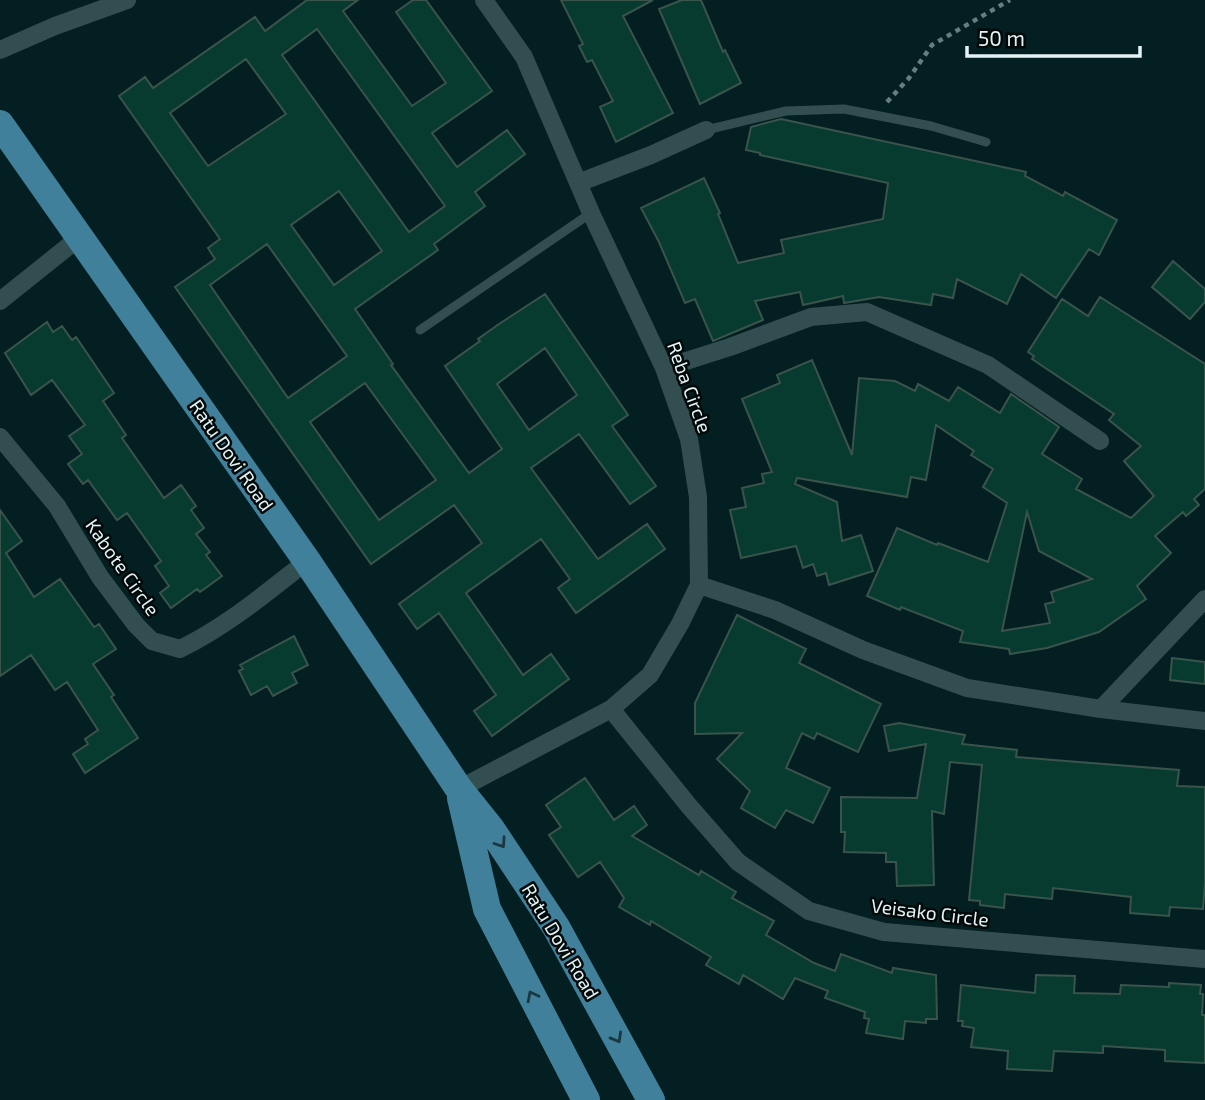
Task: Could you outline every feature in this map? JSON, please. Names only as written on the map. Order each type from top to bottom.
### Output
[{"type":"main road","name":"Ratu Dovi Road","points":[[0,124],[307,561],[459,789],[491,829],[556,927],[651,1100]]},
{"type":"main road","name":"Ratu Dovi Road","points":[[459,789],[487,909],[586,1100]]},
{"type":"street","points":[[0,50],[55,26],[127,0]]},
{"type":"street","name":"Reba Circle","points":[[459,789],[611,709],[650,675],[699,585],[698,497],[689,439],[664,368],[591,214],[524,57],[484,0]]},
{"type":"street","points":[[578,183],[706,130]]},
{"type":"street","points":[[0,300],[80,237]]},
{"type":"street","points":[[664,368],[811,317],[867,312],[988,365],[1100,441]]},
{"type":"street","name":"Kabote Circle","points":[[0,437],[57,506],[100,577],[136,625],[152,641],[180,649],[206,636],[307,561]]},
{"type":"street","points":[[699,585],[775,610],[863,650],[967,688],[1101,709],[1205,721]]},
{"type":"street","points":[[1101,709],[1205,599]]},
{"type":"street","name":"Veisako Circle","points":[[611,709],[738,862],[809,911],[884,932],[1205,959]]},
{"type":"lane","points":[[706,130],[786,110],[844,109],[931,126],[986,142]]},
{"type":"lane","points":[[420,330],[591,214]]},
{"type":"path","points":[[875,115],[909,78],[932,45],[1010,0]]},
{"type":"building","points":[[307,0],[358,0],[343,11],[412,106],[446,83],[396,12],[413,0],[426,0],[492,91],[432,133],[457,167],[507,130],[525,154],[475,192],[485,206],[434,244],[438,250],[355,309],[393,364],[391,365],[469,473],[502,449],[445,366],[480,341],[478,339],[545,294],[628,415],[612,426],[656,486],[630,504],[579,434],[531,468],[598,559],[647,524],[665,549],[576,613],[558,588],[570,579],[541,539],[466,593],[523,675],[551,654],[569,679],[492,736],[474,711],[496,695],[439,613],[417,629],[399,604],[482,543],[454,505],[371,564],[175,287],[215,259],[208,248],[220,239],[119,96],[145,77],[153,88],[255,17],[265,31]],"holes":[[[317,29],[445,206],[409,232],[282,55]],[[246,59],[286,114],[208,166],[170,113]],[[339,191],[382,251],[334,285],[291,225]],[[267,244],[347,356],[288,398],[210,285]],[[545,348],[577,395],[529,430],[497,384]],[[365,383],[436,480],[379,520],[310,422]]]},
{"type":"building","points":[[561,0],[653,0],[623,16],[673,113],[616,142],[600,107],[613,101],[592,60],[587,62],[579,46],[583,44]]},
{"type":"building","points":[[682,0],[701,0],[723,52],[725,50],[741,83],[700,104],[659,9]]},
{"type":"building","points":[[781,119],[1026,172],[1025,176],[1063,196],[1065,192],[1117,220],[1099,255],[1089,249],[1056,298],[1021,274],[1007,304],[957,279],[953,298],[933,294],[931,305],[879,297],[844,303],[843,296],[803,305],[800,292],[755,301],[763,320],[713,341],[695,299],[685,303],[641,208],[704,178],[738,263],[784,253],[781,240],[883,219],[888,183],[746,150],[751,127]]},
{"type":"building","points":[[1173,261],[1205,289],[1205,302],[1190,319],[1152,287]]},
{"type":"building","points":[[1100,297],[1205,364],[1205,489],[1194,499],[1199,505],[1186,516],[1183,512],[1155,536],[1171,553],[1137,586],[1146,599],[1099,632],[1047,648],[1010,654],[1009,649],[960,642],[963,631],[867,596],[897,528],[988,562],[1007,503],[983,487],[993,469],[971,455],[974,451],[936,425],[926,480],[911,477],[907,497],[797,478],[795,484],[837,502],[842,541],[861,535],[873,571],[829,585],[826,573],[817,576],[813,564],[803,568],[796,546],[741,558],[730,510],[746,507],[742,488],[764,483],[762,474],[772,472],[742,399],[780,383],[777,375],[812,360],[852,455],[859,378],[895,381],[915,391],[918,384],[949,401],[958,387],[1000,413],[1011,394],[1059,427],[1042,454],[1082,479],[1076,489],[1131,518],[1154,496],[1124,461],[1141,446],[1109,420],[1114,414],[1032,359],[1034,356],[1028,352],[1062,299],[1088,316]],"holes":[[[1027,512],[1039,551],[1092,579],[1051,592],[1054,602],[1045,604],[1050,623],[1002,631]]]},
{"type":"building","points":[[47,322],[53,332],[62,326],[72,340],[76,337],[114,393],[103,401],[126,435],[122,438],[164,498],[181,485],[196,506],[191,510],[204,528],[196,534],[210,552],[206,555],[222,576],[200,592],[197,589],[171,608],[160,593],[169,586],[155,566],[161,561],[127,513],[117,520],[88,480],[83,484],[68,464],[82,454],[69,436],[85,425],[52,380],[31,395],[5,353]]},
{"type":"building","points":[[0,510],[22,541],[6,553],[34,597],[60,579],[94,627],[99,624],[116,649],[93,664],[138,738],[85,773],[73,754],[88,744],[85,739],[98,730],[67,682],[55,690],[31,655],[0,676]]},
{"type":"building","points":[[737,615],[806,649],[799,663],[881,704],[858,752],[817,733],[814,739],[802,733],[786,768],[830,788],[813,823],[786,810],[775,828],[741,808],[750,791],[717,759],[742,733],[695,734],[695,703]]},
{"type":"building","points":[[294,636],[308,665],[292,673],[297,683],[273,696],[267,686],[251,695],[239,671],[243,669],[240,665]]},
{"type":"building","points":[[1172,658],[1205,662],[1205,684],[1170,680]]},
{"type":"building","points":[[899,723],[965,735],[962,744],[1017,750],[1016,757],[1179,770],[1177,786],[1205,787],[1203,909],[1170,907],[1169,916],[1130,913],[1131,897],[1053,888],[1052,899],[1005,894],[1004,908],[980,905],[980,901],[969,900],[982,765],[950,762],[944,814],[932,811],[934,885],[897,886],[896,862],[886,862],[886,853],[844,852],[841,797],[917,798],[926,744],[889,751],[884,726]]},
{"type":"building","points":[[585,778],[614,820],[634,806],[647,825],[632,836],[699,875],[701,871],[736,892],[732,898],[774,921],[766,935],[814,963],[835,971],[841,954],[892,973],[893,968],[936,975],[937,1019],[926,1019],[926,1023],[905,1021],[903,1039],[866,1033],[869,1019],[864,1018],[865,1012],[825,998],[828,991],[795,978],[783,999],[743,975],[739,984],[706,965],[711,957],[651,921],[650,925],[619,907],[624,898],[600,862],[578,877],[549,835],[561,827],[546,805]]},
{"type":"building","points":[[1036,975],[1075,976],[1074,993],[1120,994],[1121,985],[1201,985],[1202,1015],[1205,1015],[1205,1063],[1165,1061],[1165,1050],[1103,1046],[1103,1053],[1054,1051],[1052,1071],[1007,1069],[1008,1051],[971,1047],[974,1028],[962,1026],[963,1021],[958,1021],[961,985],[1035,993]]}]
